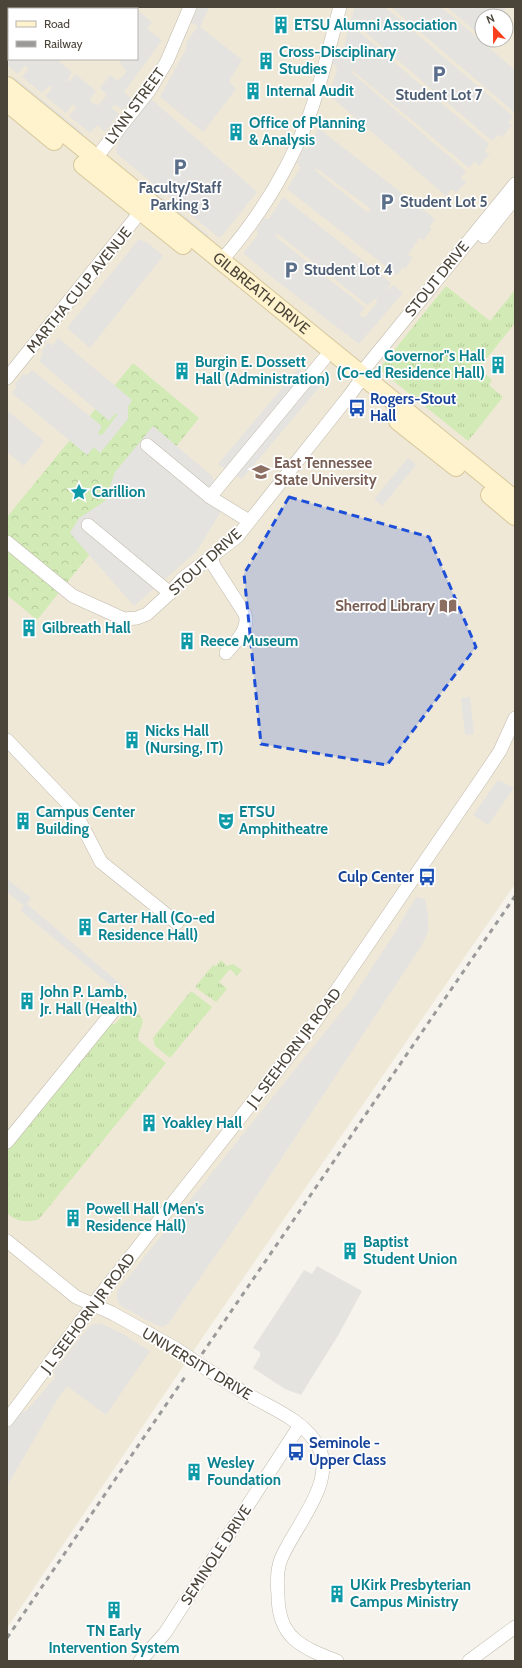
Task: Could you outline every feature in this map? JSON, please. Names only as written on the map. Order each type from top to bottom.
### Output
[{"type":"street","name":"LYNN STREET","points":[[96,159],[149,90],[167,61],[190,7]]},
{"type":"street","points":[[221,261],[254,221],[287,166],[309,115],[340,7]]},
{"type":"street","name":"GILBREATH DRIVE","points":[[7,86],[96,159],[141,212],[221,261],[515,516]]},
{"type":"street","name":"GILBREATH DRIVE","points":[[7,102],[324,359],[360,381],[515,500]]},
{"type":"street","name":"STOUT DRIVE","points":[[7,542],[73,596],[124,619],[137,618],[147,614],[170,593],[182,579],[237,537],[360,381],[366,367],[515,184]]},
{"type":"street","name":"STOUT DRIVE","points":[[360,381],[372,373],[515,198]]},
{"type":"street","name":"MARTHA CULP AVENUE","points":[[7,378],[141,212]]},
{"type":"street","points":[[210,497],[324,359]]},
{"type":"street","points":[[147,445],[210,497],[249,521]]},
{"type":"street","points":[[88,525],[170,593]]},
{"type":"street","points":[[211,556],[214,566],[245,614],[248,622],[246,628],[226,653]]},
{"type":"street","name":"J L SEEHORN JR ROAD","points":[[7,1420],[93,1306],[310,1029],[500,751],[515,718]]},
{"type":"street","points":[[7,740],[74,810],[101,862],[177,923]]},
{"type":"street","points":[[7,1142],[111,1014]]},
{"type":"street","name":"UNIVERSITY DRIVE","points":[[7,1241],[76,1297],[93,1306],[112,1313],[175,1348],[208,1370],[300,1425],[319,1448],[323,1472],[319,1488],[281,1560],[277,1585],[278,1602],[280,1616],[289,1635],[296,1641],[337,1661]]},
{"type":"street","name":"SEMINOLE DRIVE","points":[[140,1661],[165,1633],[300,1425]]},
{"type":"street","points":[[469,1661],[515,1627]]},
{"type":"highlighted area","points":[[289,497],[429,537],[476,647],[387,765],[261,744],[244,574]]},
{"type":"shaded area","name":"East Tennessee State University","points":[[7,7],[515,7],[515,884],[211,1325],[7,1628]]},
{"type":"shaded area","points":[[198,7],[209,7],[200,27],[242,60],[229,81],[236,89],[203,132],[160,97],[186,49],[186,43],[198,26],[191,23]]},
{"type":"shaded area","name":"Student Lot 7","points":[[355,7],[385,7],[513,116],[508,123],[512,125],[501,139],[501,136],[498,135],[492,141],[351,20]]},
{"type":"shaded area","name":"Student Lot 7","points":[[391,7],[441,7],[474,35],[474,48],[489,48],[515,70],[515,113]]},
{"type":"shaded area","points":[[447,7],[507,7],[474,8],[474,30]]},
{"type":"shaded area","points":[[138,11],[152,22],[147,29],[162,40],[124,92],[132,99],[123,110],[116,105],[113,106],[112,108],[119,114],[105,132],[97,125],[90,133],[69,116],[76,108],[75,105],[72,105],[66,113],[45,96],[51,90],[51,86],[47,87],[42,93],[22,77],[28,70],[27,66],[24,66],[18,74],[7,65],[10,60],[57,60],[72,72],[67,81],[70,81],[75,74],[96,91],[90,99],[93,104],[98,105],[107,95],[100,88],[110,75],[118,81],[127,71],[120,63],[122,60],[138,60]]},
{"type":"shaded area","points":[[349,23],[489,144],[485,150],[486,153],[490,153],[479,166],[474,162],[469,168],[352,70],[351,72],[466,171],[461,177],[462,180],[467,181],[456,193],[454,190],[451,190],[446,196],[329,95],[337,70],[336,66],[331,63],[336,50],[340,50],[344,47]]},
{"type":"shaded area","points":[[14,77],[83,133],[81,142],[11,85]]},
{"type":"shaded area","name":"Faculty/Staff Parking 3","points":[[150,98],[257,192],[222,236],[218,237],[117,154],[116,149],[120,138]]},
{"type":"shaded area","name":"Student Lot 5","points":[[318,128],[435,219],[429,227],[432,228],[424,240],[420,238],[408,254],[413,257],[405,269],[402,268],[397,275],[287,189],[299,170],[300,167],[297,163],[303,149],[307,149],[310,146]],"holes":[[[316,168],[370,208],[370,211],[367,212],[316,171]]]},
{"type":"shaded area","points":[[150,187],[208,235],[206,244],[148,196]]},
{"type":"shaded area","name":"Student Lot 4","points":[[283,197],[391,283],[386,291],[393,285],[403,293],[359,344],[243,253],[258,235],[256,230],[264,218],[269,219]],"holes":[[[278,234],[367,305],[375,299],[377,300],[376,304],[365,317],[361,317],[360,314],[365,308],[276,237],[276,235]]]},
{"type":"shaded area","points":[[139,239],[148,243],[163,256],[90,348],[67,328]]},
{"type":"shaded area","points":[[58,338],[132,400],[128,407],[128,419],[100,453],[94,447],[87,455],[12,393],[16,387],[15,384],[23,374],[27,375],[32,370],[102,426],[98,433],[100,435],[103,434],[117,415],[116,413],[109,421],[39,361],[43,354],[41,352],[48,342],[52,346]]},
{"type":"shaded area","points":[[298,369],[305,373],[225,469],[218,464]]},
{"type":"shaded area","points":[[315,380],[322,384],[242,479],[236,475]]},
{"type":"shaded area","points":[[9,412],[44,441],[24,466],[7,452],[7,413]]},
{"type":"shaded area","points":[[153,426],[212,476],[223,508],[196,552],[134,606],[70,533],[79,518],[105,501],[115,472]]},
{"type":"shaded area","points":[[408,458],[416,465],[382,506],[374,499]]},
{"type":"shaded area","points":[[470,697],[474,734],[465,735],[461,698]]},
{"type":"shaded area","points":[[498,780],[514,788],[488,825],[473,815]]},
{"type":"shaded area","points":[[7,879],[31,898],[27,904],[126,989],[121,994],[21,911],[24,906],[7,892]]},
{"type":"shaded area","points":[[416,897],[425,899],[428,916],[428,932],[422,945],[252,1203],[168,1324],[163,1327],[154,1324],[121,1306],[117,1300],[117,1291],[350,1001],[394,934]]},
{"type":"shaded area","points":[[317,1266],[362,1291],[339,1334],[301,1395],[285,1389],[253,1368],[260,1356],[260,1352],[253,1348],[304,1270],[312,1274]]},
{"type":"shaded area","points":[[100,1323],[123,1334],[150,1351],[106,1415],[67,1386],[58,1398],[7,1486],[7,1430],[20,1413],[27,1410],[54,1379],[55,1375],[53,1372],[87,1329],[91,1325]]},
{"type":"green space","points":[[446,286],[490,321],[515,290],[515,323],[479,368],[492,380],[489,385],[503,397],[468,441],[379,369]]},
{"type":"green space","points":[[133,363],[199,418],[37,620],[7,595],[7,517]]},
{"type":"green space","points":[[221,960],[227,966],[233,964],[242,970],[237,976],[230,969],[219,982],[227,989],[216,1002],[195,987],[213,965],[216,966]]},
{"type":"green space","points":[[191,991],[212,1007],[170,1058],[155,1046],[153,1038]]},
{"type":"green space","points":[[133,1011],[137,1012],[143,1020],[138,1040],[166,1063],[39,1219],[30,1221],[18,1220],[7,1213],[7,1151],[111,1024],[115,1024],[123,1015]]},
{"type":"railway","points":[[202,1354],[515,896]]},
{"type":"railway","points":[[7,1638],[187,1374]]},
{"type":"place","name":"ETSU Alumni Association","points":[[281,25]]},
{"type":"place","name":"Cross-Disciplinary Studies","points":[[266,61]]},
{"type":"place","name":"Student Lot 7","points":[[439,74]]},
{"type":"place","name":"Internal Audit","points":[[253,91]]},
{"type":"place","name":"Office of Planning & Analysis","points":[[236,132]]},
{"type":"place","name":"Faculty/Staff Parking 3","points":[[180,167]]},
{"type":"place","name":"Student Lot 5","points":[[387,202]]},
{"type":"place","name":"Student Lot 4","points":[[291,270]]},
{"type":"place","name":"Governor\"s Hall (Co-ed Residence Hall)","points":[[498,365]]},
{"type":"place","name":"Burgin E. Dossett Hall (Administration)","points":[[182,371]]},
{"type":"place","name":"Rogers-Stout Hall","points":[[357,408]]},
{"type":"place","name":"East Tennessee State University","points":[[261,472]]},
{"type":"place","name":"Carillion","points":[[79,492]]},
{"type":"place","name":"Sherrod Library","points":[[448,606]]},
{"type":"place","name":"Gilbreath Hall","points":[[29,628]]},
{"type":"place","name":"Reece Museum","points":[[187,641]]},
{"type":"place","name":"Nicks Hall (Nursing, IT)","points":[[132,740]]},
{"type":"place","name":"Campus Center Building","points":[[23,821]]},
{"type":"place","name":"ETSU Amphitheatre","points":[[226,821]]},
{"type":"place","name":"Culp Center","points":[[427,877]]},
{"type":"place","name":"Carter Hall (Co-ed Residence Hall)","points":[[85,927]]},
{"type":"place","name":"John P. Lamb, Jr. Hall (Health)","points":[[27,1001]]},
{"type":"place","name":"Yoakley Hall","points":[[149,1123]]},
{"type":"place","name":"Powell Hall (Men's Residence Hall)","points":[[73,1218]]},
{"type":"place","name":"Baptist Student Union","points":[[350,1251]]},
{"type":"place","name":"Seminole - Upper Class","points":[[296,1452]]},
{"type":"place","name":"Wesley Foundation","points":[[194,1472]]},
{"type":"place","name":"UKirk Presbyterian Campus Ministry","points":[[337,1594]]},
{"type":"place","name":"TN Early Intervention System","points":[[114,1610]]}]
